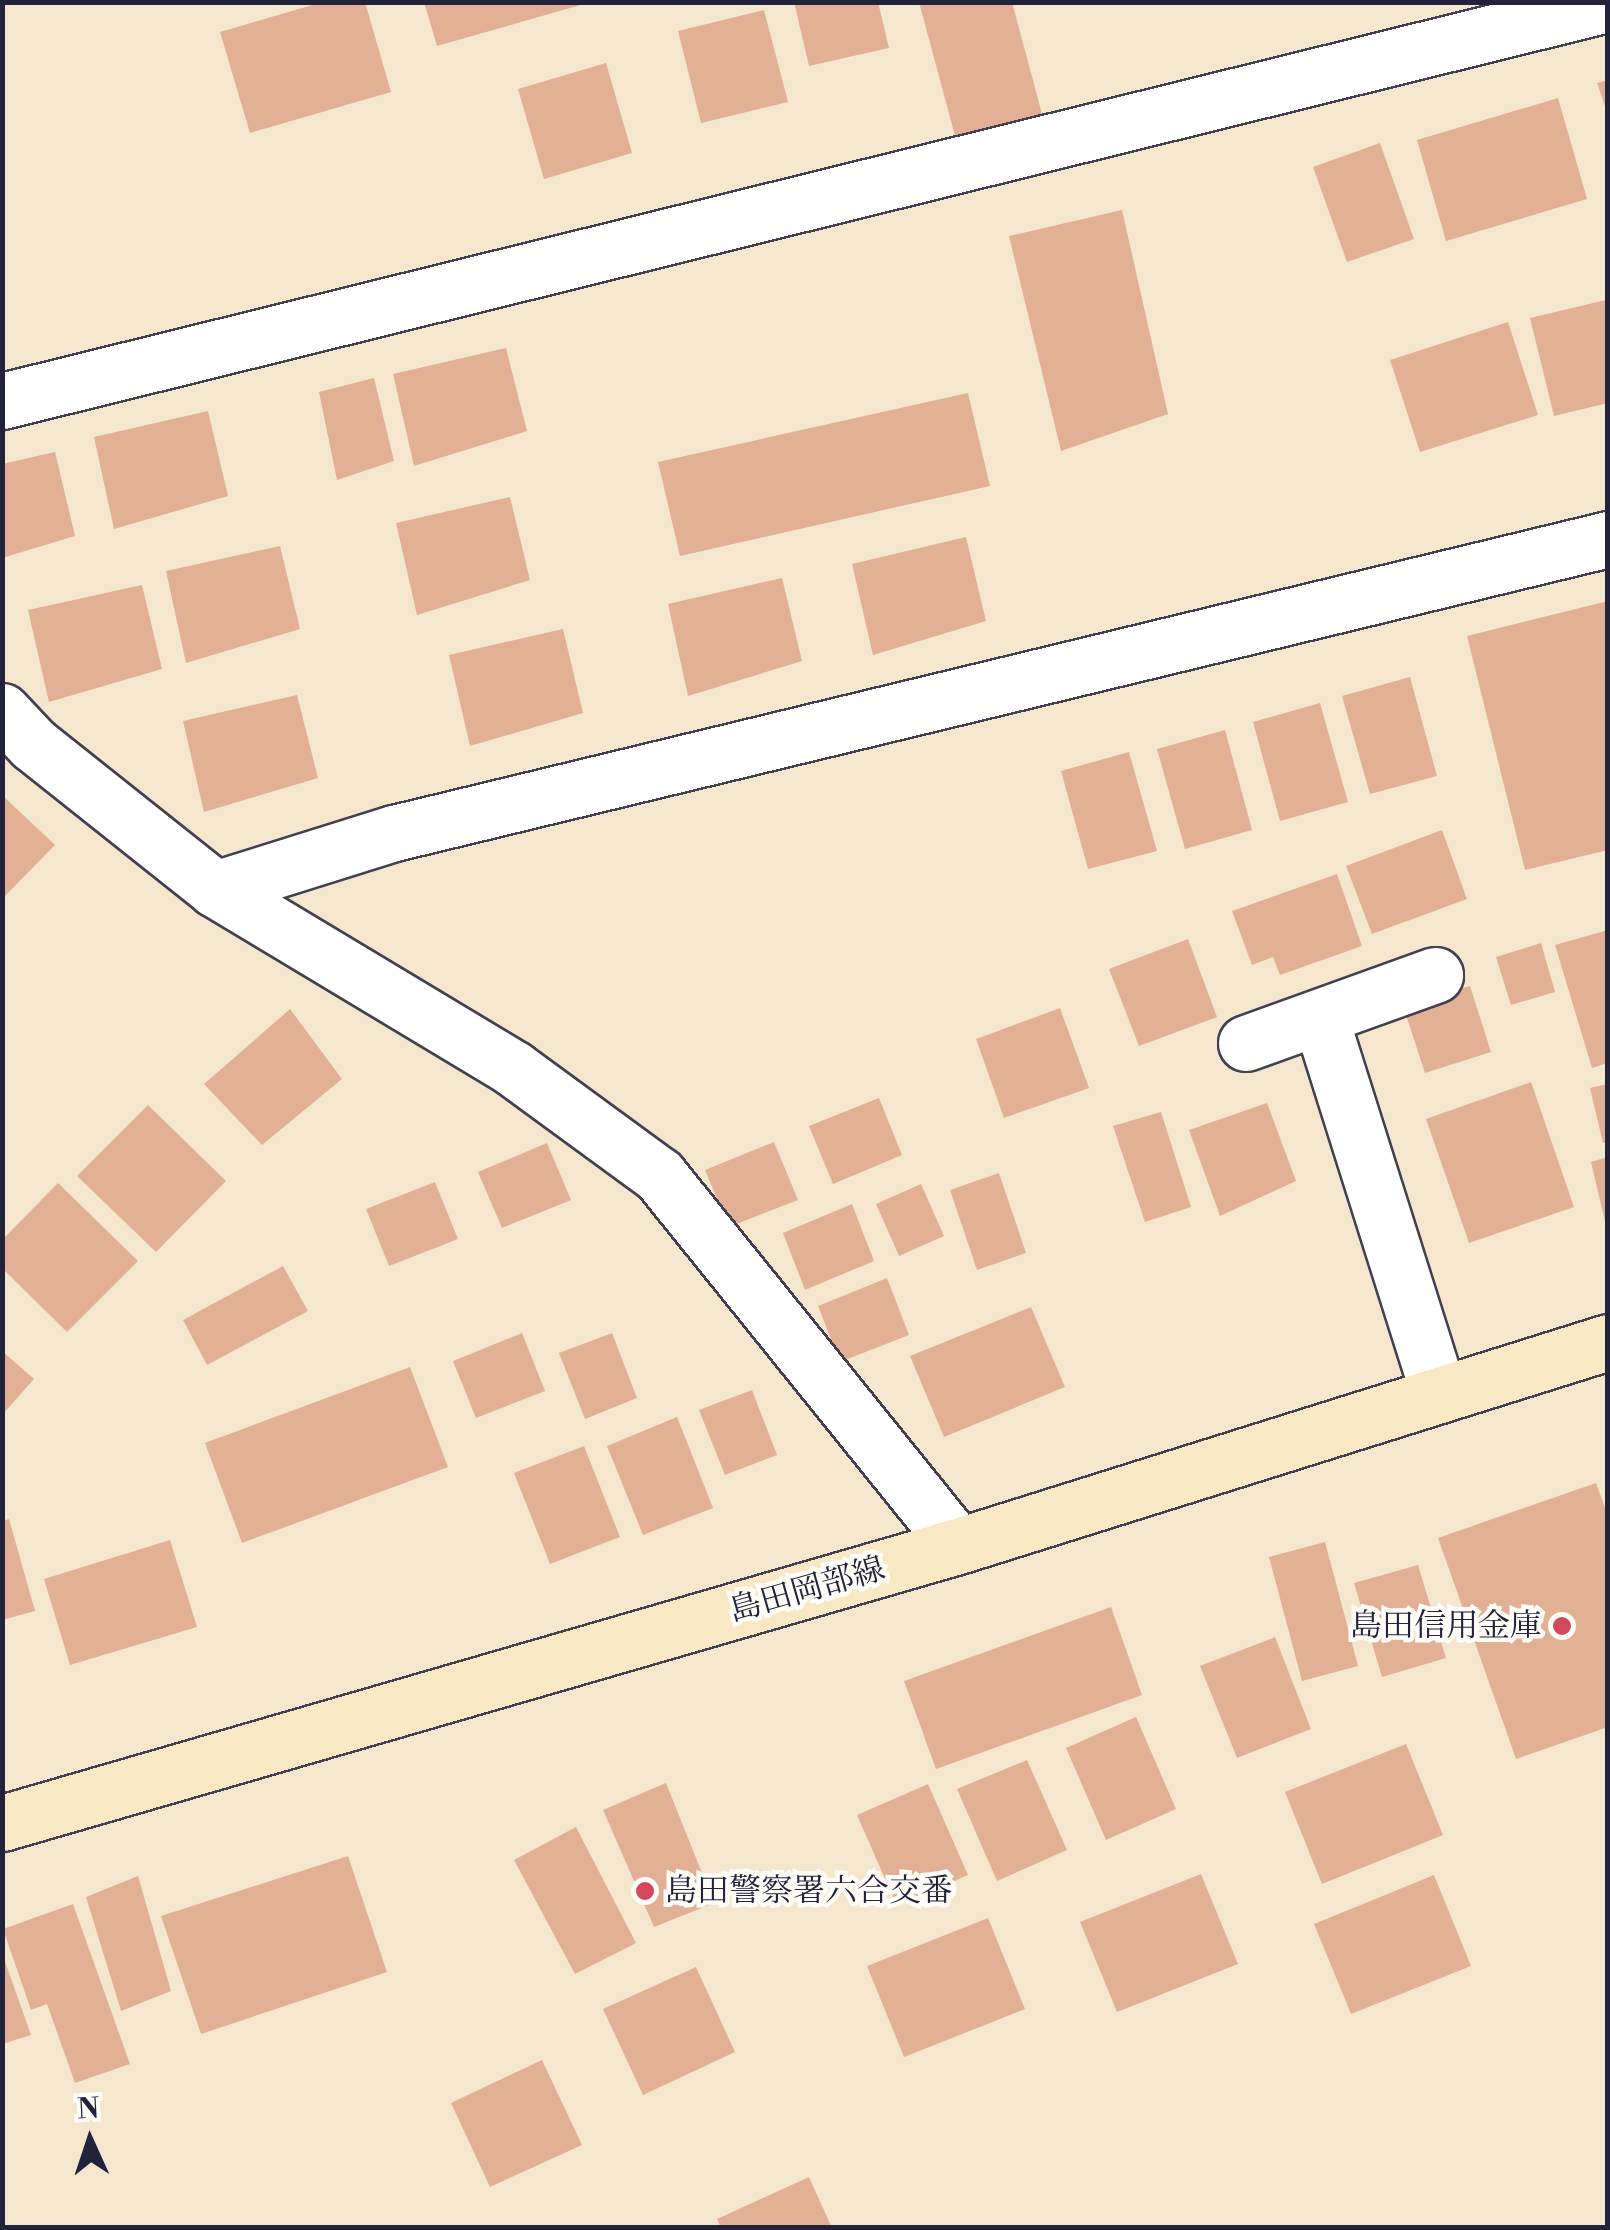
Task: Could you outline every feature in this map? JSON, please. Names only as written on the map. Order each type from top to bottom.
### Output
[{"type":"main road","name":"島田岡部線","points":[[2,1823],[958,1546],[1608,1342]]},
{"type":"street","points":[[2,401],[1608,4]]},
{"type":"street","points":[[215,889],[394,833],[1608,539]]},
{"type":"street","points":[[2,711],[33,744],[215,889],[514,1069],[659,1175],[958,1546]]},
{"type":"street","points":[[1246,1044],[1435,976]]},
{"type":"street","points":[[1320,1017],[1440,1395]]},
{"type":"building","points":[[323,2],[365,2],[391,92],[250,133],[220,32]]},
{"type":"building","points":[[424,2],[583,2],[584,4],[437,46]]},
{"type":"building","points":[[794,2],[878,2],[889,48],[809,66]]},
{"type":"building","points":[[919,2],[1012,2],[1042,114],[955,136]]},
{"type":"building","points":[[764,10],[788,102],[701,123],[678,31]]},
{"type":"building","points":[[606,63],[632,153],[544,179],[518,89]]},
{"type":"building","points":[[1608,80],[1608,112],[1607,112],[1597,83]]},
{"type":"building","points":[[1558,98],[1587,199],[1446,241],[1417,140]]},
{"type":"building","points":[[1380,143],[1414,239],[1347,262],[1313,167]]},
{"type":"building","points":[[1122,210],[1168,414],[1061,451],[1009,236]]},
{"type":"building","points":[[1606,300],[1608,403],[1554,416],[1530,318]]},
{"type":"building","points":[[1508,322],[1538,415],[1420,452],[1390,360]]},
{"type":"building","points":[[506,348],[527,431],[414,466],[393,374]]},
{"type":"building","points":[[374,378],[394,461],[337,480],[319,392]]},
{"type":"building","points":[[968,393],[990,486],[680,556],[658,462]]},
{"type":"building","points":[[208,411],[228,496],[114,529],[94,437]]},
{"type":"building","points":[[55,452],[75,536],[2,558],[2,464]]},
{"type":"building","points":[[510,497],[530,580],[417,615],[396,523]]},
{"type":"building","points":[[966,537],[986,621],[873,655],[852,564]]},
{"type":"building","points":[[280,546],[300,629],[186,663],[166,571]]},
{"type":"building","points":[[782,578],[802,661],[688,696],[668,604]]},
{"type":"building","points":[[142,585],[162,669],[49,702],[28,610]]},
{"type":"building","points":[[1608,601],[1608,850],[1525,870],[1467,636]]},
{"type":"building","points":[[563,629],[583,713],[470,746],[449,655]]},
{"type":"building","points":[[1410,677],[1437,776],[1370,794],[1342,696]]},
{"type":"building","points":[[297,695],[318,778],[204,812],[183,721]]},
{"type":"building","points":[[1320,703],[1348,802],[1280,821],[1253,722]]},
{"type":"building","points":[[1225,730],[1252,830],[1185,849],[1157,749]]},
{"type":"building","points":[[1129,752],[1157,851],[1088,869],[1061,771]]},
{"type":"building","points":[[2,795],[55,845],[2,899]]},
{"type":"building","points":[[1442,830],[1467,899],[1372,934],[1346,866]]},
{"type":"building","points":[[1337,874],[1362,946],[1280,975],[1273,957],[1252,965],[1232,911]]},
{"type":"building","points":[[1608,930],[1608,1063],[1592,1068],[1555,945]]},
{"type":"building","points":[[1188,939],[1217,1017],[1139,1046],[1109,969]]},
{"type":"building","points":[[1541,943],[1555,992],[1511,1005],[1496,957]]},
{"type":"building","points":[[1470,986],[1491,1052],[1425,1073],[1403,1006]]},
{"type":"building","points":[[1060,1008],[1089,1088],[1004,1118],[976,1039]]},
{"type":"building","points":[[290,1009],[342,1079],[262,1145],[204,1084]]},
{"type":"building","points":[[1531,1082],[1574,1207],[1469,1243],[1426,1119]]},
{"type":"building","points":[[1608,1084],[1608,1142],[1603,1143],[1590,1088]]},
{"type":"building","points":[[879,1098],[902,1155],[833,1184],[809,1126]]},
{"type":"building","points":[[1267,1103],[1296,1181],[1220,1216],[1189,1130]]},
{"type":"building","points":[[148,1105],[226,1181],[156,1252],[77,1176]]},
{"type":"building","points":[[1161,1112],[1191,1207],[1145,1222],[1113,1126]]},
{"type":"building","points":[[774,1142],[798,1200],[729,1227],[705,1170]]},
{"type":"building","points":[[547,1143],[571,1200],[502,1228],[478,1172]]},
{"type":"building","points":[[1608,1157],[1608,1226],[1606,1226],[1591,1162]]},
{"type":"building","points":[[999,1173],[1026,1253],[977,1270],[950,1190]]},
{"type":"building","points":[[435,1182],[458,1239],[389,1266],[366,1209]]},
{"type":"building","points":[[58,1183],[138,1261],[67,1332],[2,1268],[2,1240]]},
{"type":"building","points":[[921,1184],[944,1236],[899,1256],[876,1204]]},
{"type":"building","points":[[852,1204],[874,1261],[805,1290],[783,1233]]},
{"type":"building","points":[[283,1266],[308,1311],[207,1365],[183,1320]]},
{"type":"building","points":[[887,1278],[909,1335],[840,1362],[818,1306]]},
{"type":"building","points":[[1031,1307],[1065,1387],[944,1437],[910,1356]]},
{"type":"building","points":[[522,1333],[545,1391],[476,1418],[453,1361]]},
{"type":"building","points":[[612,1333],[637,1398],[585,1419],[559,1353]]},
{"type":"building","points":[[2,1351],[34,1379],[2,1415]]},
{"type":"building","points":[[410,1367],[448,1467],[242,1543],[205,1443]]},
{"type":"building","points":[[752,1390],[777,1455],[725,1475],[699,1410]]},
{"type":"building","points":[[677,1417],[713,1508],[643,1535],[607,1446]]},
{"type":"building","points":[[584,1446],[620,1537],[550,1564],[514,1473]]},
{"type":"building","points":[[1596,1483],[1608,1516],[1608,1727],[1516,1759],[1438,1538]]},
{"type":"building","points":[[9,1519],[35,1611],[2,1620],[2,1521]]},
{"type":"building","points":[[170,1540],[197,1627],[70,1665],[44,1579]]},
{"type":"building","points":[[1325,1542],[1358,1666],[1302,1681],[1269,1557]]},
{"type":"building","points":[[1418,1565],[1446,1658],[1382,1677],[1354,1583]]},
{"type":"building","points":[[1111,1607],[1142,1695],[936,1769],[904,1681]]},
{"type":"building","points":[[1275,1637],[1311,1729],[1237,1758],[1200,1666]]},
{"type":"building","points":[[1136,1717],[1176,1809],[1106,1840],[1066,1748]]},
{"type":"building","points":[[1406,1744],[1443,1835],[1322,1884],[1285,1792]]},
{"type":"building","points":[[1027,1760],[1067,1850],[997,1881],[957,1789]]},
{"type":"building","points":[[666,1783],[714,1903],[654,1927],[603,1810]]},
{"type":"building","points":[[928,1784],[968,1875],[897,1906],[857,1815]]},
{"type":"building","points":[[576,1827],[636,1943],[575,1974],[514,1860]]},
{"type":"building","points":[[348,1856],[387,1972],[201,2034],[161,1916]]},
{"type":"building","points":[[1201,1874],[1238,1964],[1117,2012],[1080,1922]]},
{"type":"building","points":[[1434,1875],[1471,1966],[1351,2014],[1314,1924]]},
{"type":"building","points":[[138,1876],[171,1991],[121,2011],[86,1897]]},
{"type":"building","points":[[73,1904],[130,2064],[75,2083],[47,2004],[31,2010],[3,1929]]},
{"type":"building","points":[[988,1918],[1025,2009],[904,2057],[867,1966]]},
{"type":"building","points":[[2,1953],[31,2035],[2,2044]]},
{"type":"building","points":[[696,1967],[735,2052],[643,2095],[603,2009]]},
{"type":"building","points":[[542,2060],[582,2145],[490,2187],[451,2103]]},
{"type":"building","points":[[809,2177],[832,2228],[721,2228],[717,2219]]},
{"type":"place","name":"島田信用金庫","points":[[1562,1626]]},
{"type":"place","name":"島田警察署六合交番","points":[[645,1891]]}]
